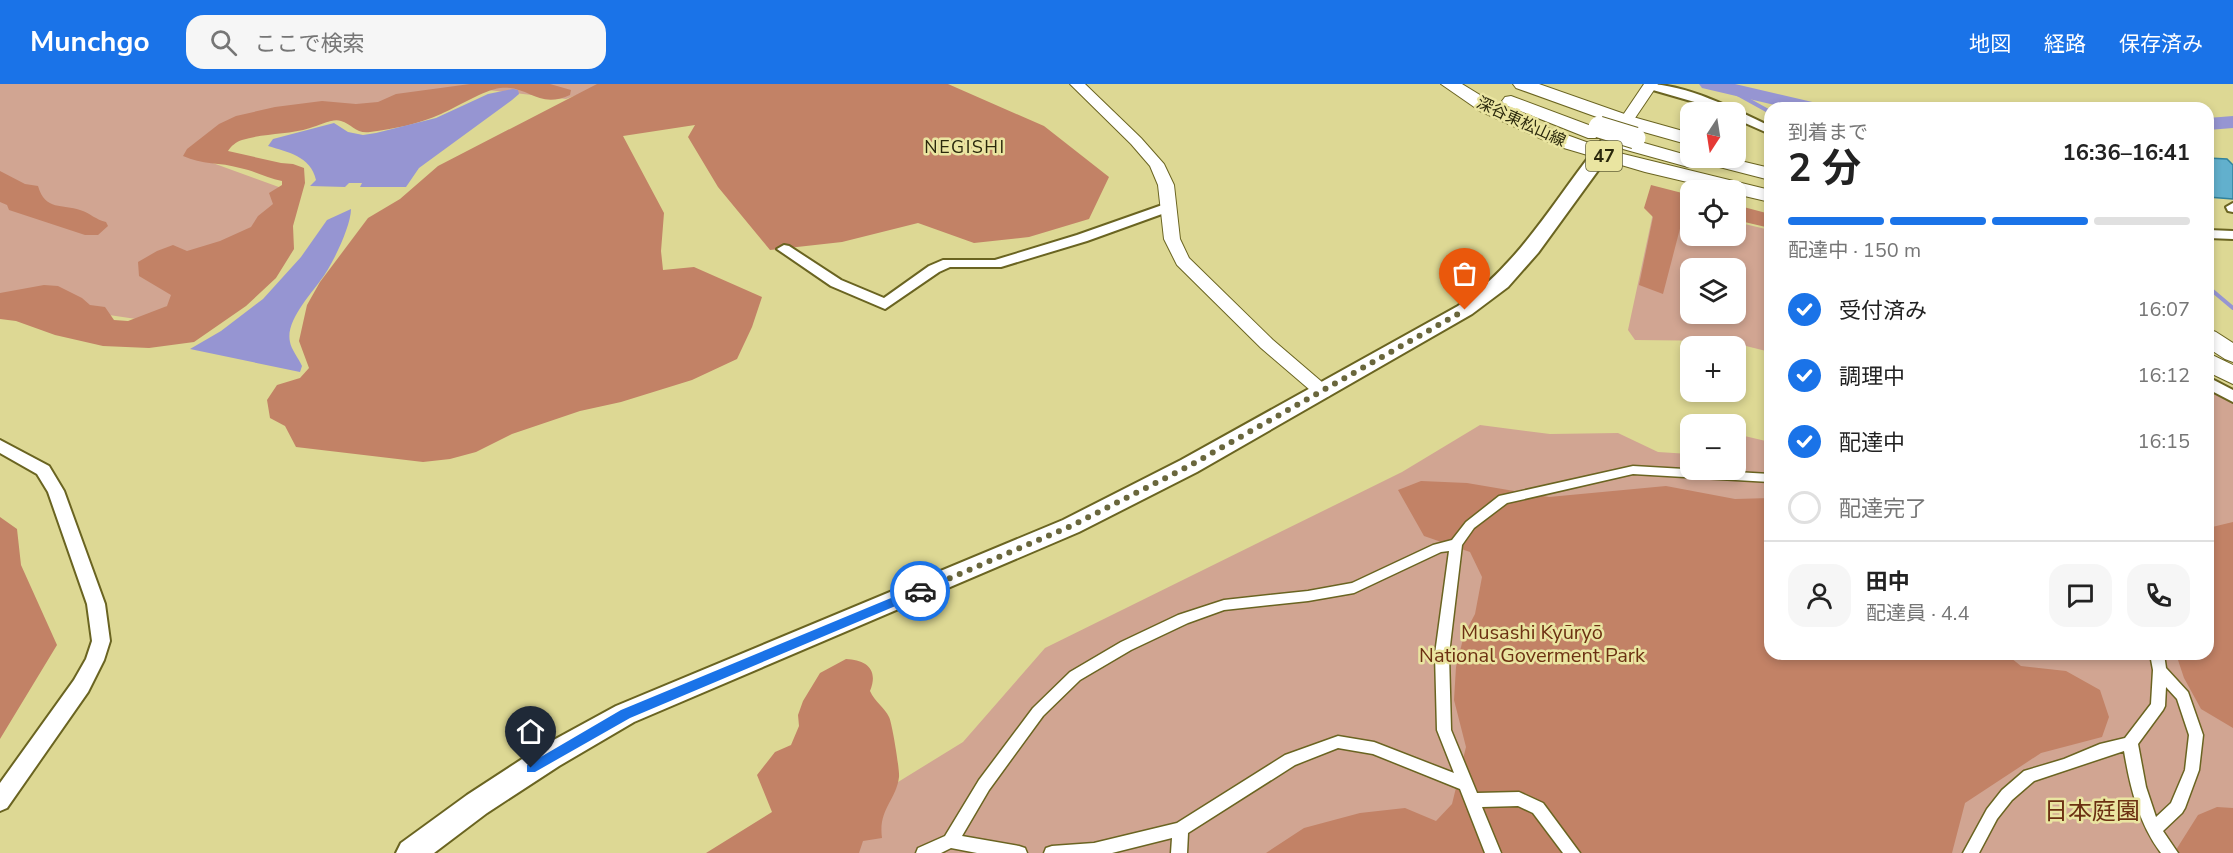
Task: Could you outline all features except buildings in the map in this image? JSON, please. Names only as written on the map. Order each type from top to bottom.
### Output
[{"type":"main road","name":"深谷東松山線","points":[[1450,84],[1512,120],[1599,155],[1764,195]]},
{"type":"main road","name":"深谷東松山線","points":[[1477,84],[1532,110],[1597,130],[1680,137]]},
{"type":"main road","name":"深谷東松山線","points":[[1513,86],[1597,130]]},
{"type":"main road","name":"深谷東松山線","points":[[1513,86],[1630,134]]},
{"type":"main road","points":[[411,853],[477,804],[549,756],[626,714],[1071,526],[1189,466],[1477,303],[1512,272],[1549,227],[1599,155],[1630,134]]},
{"type":"main road","name":"47","points":[[1630,134],[1680,150]]},
{"type":"main road","name":"47","points":[[1630,134],[1764,180]]},
{"type":"main road","points":[[1746,154],[1764,159]]},
{"type":"main road","points":[[1746,168],[1764,172]]},
{"type":"main road","points":[[2214,341],[2233,354]]},
{"type":"main road","points":[[2214,348],[2233,359]]},
{"type":"main road","points":[[2214,361],[2233,375]]},
{"type":"main road","points":[[2214,364],[2233,375]]},
{"type":"street","points":[[1077,84],[1151,158],[1162,172],[1167,190],[1169,234],[1174,249],[1183,261],[1267,344],[1323,392]]},
{"type":"street","points":[[1630,134],[1650,85],[1707,102]]},
{"type":"street","points":[[1746,119],[1764,127]]},
{"type":"street","points":[[784,249],[836,283],[885,304],[934,269],[948,263],[996,264],[1082,238],[1168,207]]},
{"type":"street","points":[[2214,234],[2233,235]]},
{"type":"street","points":[[2214,386],[2233,397]]},
{"type":"street","points":[[0,447],[43,470],[56,491],[96,604],[101,641],[95,660],[81,686],[0,801]]},
{"type":"street","points":[[1493,853],[1444,730],[1442,654],[1456,544],[1470,525],[1503,499],[1608,475],[1633,470],[1764,478]]},
{"type":"street","points":[[924,853],[950,841],[984,785],[1038,712],[1075,676],[1126,646],[1183,619],[1224,605],[1308,596],[1354,588],[1438,548],[1456,544]]},
{"type":"street","points":[[1971,853],[1992,814],[2007,795],[2029,777],[2066,765],[2100,750],[2130,743],[2158,705],[2160,670],[2158,660]]},
{"type":"street","points":[[2154,829],[2177,808],[2192,770],[2196,735],[2183,696],[2160,670]]},
{"type":"street","points":[[1052,853],[1094,850],[1180,829],[1290,760],[1338,742],[1374,748],[1464,784]]},
{"type":"street","points":[[2130,743],[2136,783],[2159,840],[2170,853]]},
{"type":"street","points":[[1472,800],[1519,799],[1538,808],[1572,853]]},
{"type":"street","points":[[1179,853],[1180,829]]},
{"type":"street","points":[[950,841],[1019,853]]},
{"type":"green space","points":[[0,84],[607,84],[566,99],[488,90],[238,139],[199,158],[287,190],[266,249],[143,320],[0,299]]},
{"type":"green space","points":[[470,84],[550,84],[571,90],[570,95],[550,100],[541,99],[519,90],[500,88],[479,95],[433,118],[397,128],[365,132],[337,120],[302,130],[250,138],[232,146],[228,151],[304,168],[305,183],[293,226],[294,249],[276,278],[246,306],[194,342],[149,348],[103,346],[55,335],[16,321],[0,319],[0,293],[44,285],[58,286],[82,298],[90,305],[105,307],[114,320],[128,321],[167,306],[171,295],[139,276],[138,262],[173,245],[187,251],[220,241],[251,227],[258,216],[273,204],[269,193],[282,185],[282,181],[245,169],[197,161],[183,156],[187,149],[219,124],[236,116],[275,107],[322,101],[356,104],[378,102],[396,94]]},
{"type":"green space","points":[[597,84],[948,84],[1044,126],[1109,177],[1089,219],[1029,237],[974,243],[918,223],[842,242],[770,250],[718,187],[688,137],[695,125],[623,136],[664,213],[661,251],[663,270],[694,267],[762,297],[752,327],[737,359],[692,380],[621,402],[580,411],[512,434],[476,452],[450,459],[423,462],[296,447],[285,426],[270,418],[267,400],[277,385],[300,378],[309,368],[299,341],[307,305],[320,282],[368,218],[400,199],[438,166]]},
{"type":"green space","points":[[0,171],[25,184],[38,186],[41,194],[50,203],[84,211],[106,222],[108,226],[98,235],[85,235],[9,210],[7,205],[0,202]]},
{"type":"green space","points":[[1651,185],[1680,192],[1680,229],[1663,294],[1639,285],[1653,217],[1644,208]]},
{"type":"green space","points":[[1655,204],[1680,210],[1680,246],[1746,246],[1746,224],[1764,229],[1764,350],[1746,346],[1746,336],[1680,336],[1680,340],[1635,340],[1628,330]]},
{"type":"green space","points":[[1746,208],[1764,212],[1764,227],[1746,222]]},
{"type":"green space","name":"Musashi Kyūryō National Goverment Park","points":[[2214,391],[2233,402],[2233,853],[767,853],[812,835],[963,742],[1045,648],[1402,472],[1480,425],[1550,434],[1618,433],[1658,452],[1680,453],[1680,480],[1746,480],[1746,436],[1764,441],[1764,660],[2214,660]]},
{"type":"green space","points":[[1421,481],[1467,483],[1549,497],[1666,486],[1735,499],[1764,498],[1764,660],[2014,660],[2021,666],[2066,671],[2100,690],[2109,717],[2102,737],[2041,753],[1965,803],[1952,853],[1266,853],[1304,828],[1360,813],[1405,808],[1436,821],[1452,804],[1466,747],[1454,700],[1456,667],[1464,635],[1475,614],[1482,577],[1470,552],[1424,536],[1398,490]]},
{"type":"green space","points":[[0,517],[17,529],[21,565],[57,645],[0,739]]},
{"type":"green space","points":[[2233,522],[2233,728],[2201,709],[2184,678],[2178,660],[2214,660],[2214,527]]},
{"type":"green space","points":[[846,659],[859,661],[872,671],[870,691],[887,714],[892,728],[899,777],[895,793],[885,812],[881,828],[882,838],[863,841],[859,853],[706,853],[772,812],[757,775],[775,752],[791,745],[799,726],[798,715],[803,701],[820,673]]},
{"type":"green space","points":[[2217,807],[2233,808],[2233,853],[2174,853],[2198,815]]},
{"type":"water","points":[[518,90],[519,94],[419,168],[406,187],[360,187],[362,183],[349,183],[345,187],[310,186],[316,180],[304,160],[268,146],[273,139],[334,123],[348,132],[363,135],[376,133],[436,118],[488,94]]},
{"type":"water","points":[[351,209],[345,234],[336,254],[323,277],[295,316],[292,325],[290,342],[302,366],[300,372],[190,349],[221,331],[263,299],[301,257],[327,220]]},
{"type":"waterway","points":[[1709,84],[1788,102]]},
{"type":"waterway","points":[[1732,91],[1764,109]]},
{"type":"waterway","points":[[2214,124],[2233,122]]},
{"type":"waterway","points":[[2214,292],[2233,308]]},
{"type":"way so far","points":[[920,591],[1071,526],[1189,466],[1465,310]]},
{"type":"district","name":"NEGISHI","points":[[965,147]]},
{"type":"route","points":[[531,768],[626,714],[920,591]]},
{"type":"park label","name":"日本庭園","points":[[2092,811]]}]
